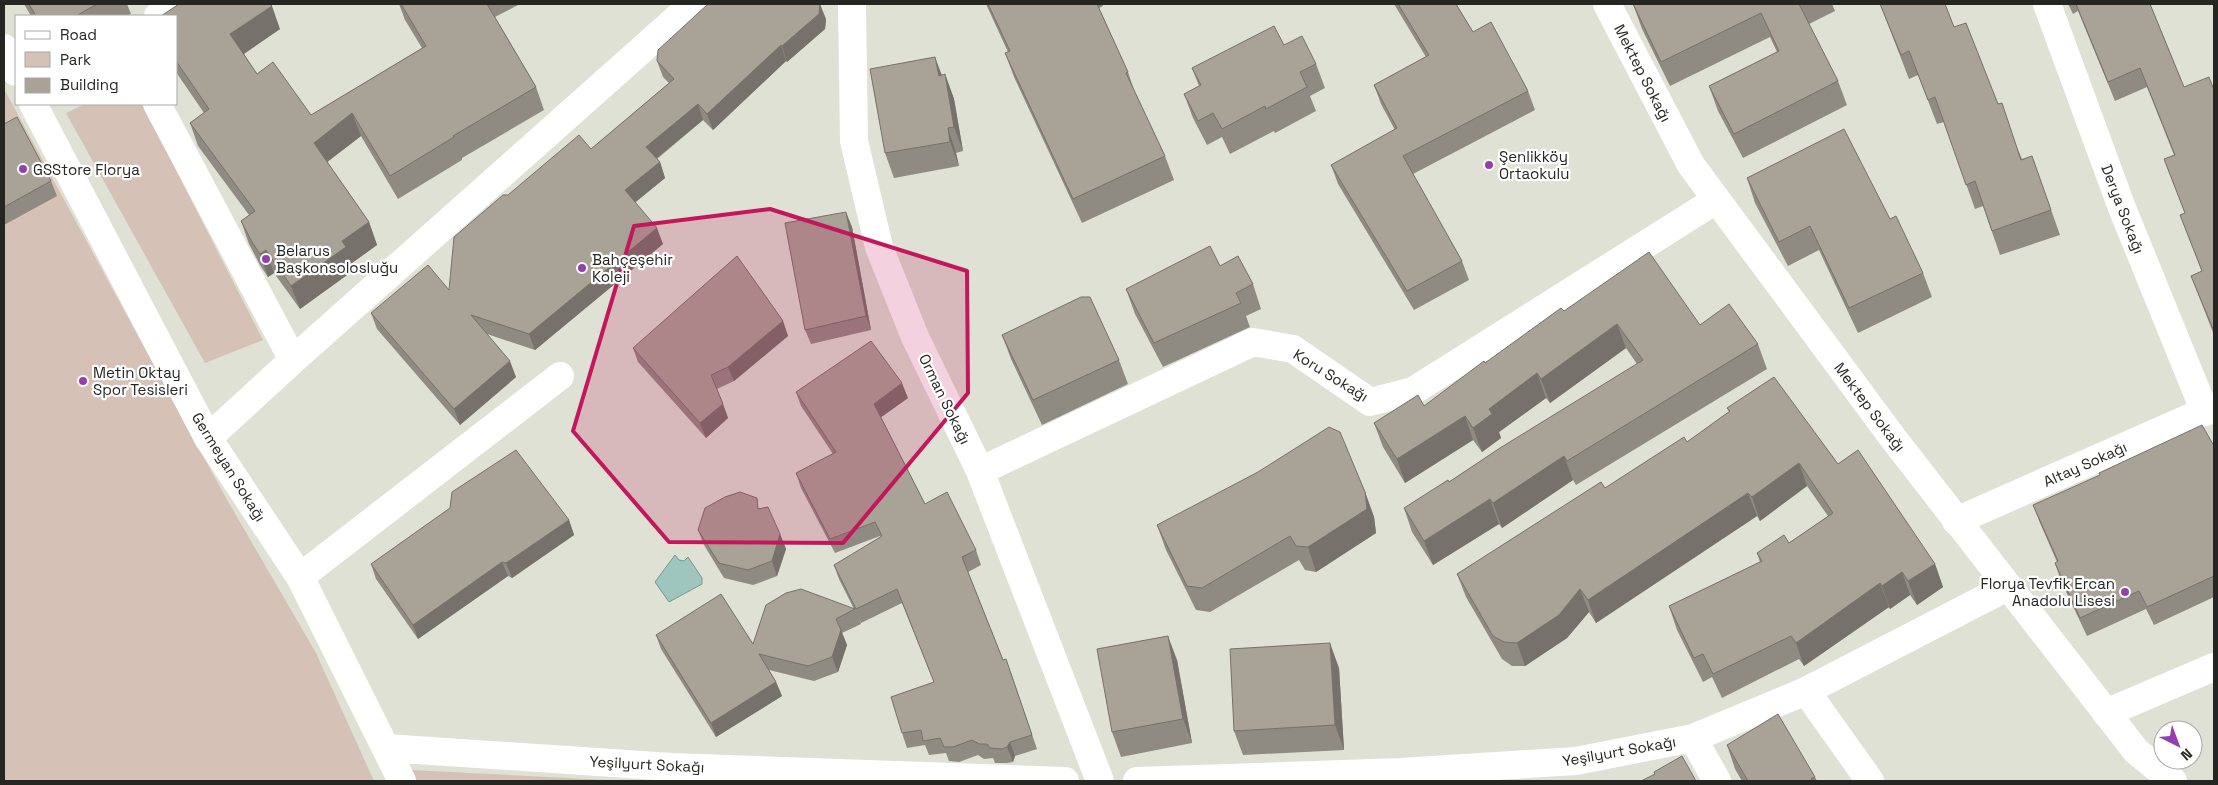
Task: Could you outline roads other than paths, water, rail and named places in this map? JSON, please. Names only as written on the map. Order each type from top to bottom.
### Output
[{"type":"street","points":[[159,15],[170,4]]},
{"type":"street","points":[[208,438],[693,4]]},
{"type":"street","name":"Mektep Sokağı","points":[[1607,4],[1691,166],[2007,587],[2136,751],[2166,779]]},
{"type":"street","name":"Derya Sokağı","points":[[2046,4],[2122,208],[2210,409]]},
{"type":"street","name":"Orman Sokağı","points":[[859,7],[854,141],[879,247],[915,336],[980,471],[1100,781]]},
{"type":"street","points":[[4,48],[15,70]]},
{"type":"street","points":[[159,105],[293,360]]},
{"type":"street","name":"Germeyan Sokağı","points":[[41,107],[208,438],[300,577],[387,748]]},
{"type":"street","name":"Koru Sokağı","points":[[980,471],[1253,342],[1293,349],[1370,402],[1413,391],[1716,200]]},
{"type":"street","points":[[300,577],[560,376]]},
{"type":"street","name":"Altay Sokağı","points":[[1956,521],[2210,409]]},
{"type":"street","name":"Yeşilyurt Sokağı","points":[[1137,781],[1403,776],[1576,761],[1694,738],[1806,691],[2007,587]]},
{"type":"street","points":[[2106,713],[2214,667]]},
{"type":"street","points":[[1806,691],[1870,781]]},
{"type":"street","points":[[1694,738],[1717,781]]},
{"type":"street","points":[[387,748],[402,781]]},
{"type":"street","name":"Yeşilyurt Sokağı","points":[[387,748],[672,766],[1065,781]]},
{"type":"water","points":[[675,555],[679,560],[684,561],[688,557],[702,578],[702,584],[669,602],[655,582]]},
{"type":"place","name":"Şenlikköy Ortaokulu","points":[[1489,165]]},
{"type":"place","name":"GSStore Florya","points":[[23,169]]},
{"type":"place","name":"Belarus Başkonsolosluğu","points":[[266,259]]},
{"type":"place","name":"Bahçeşehir Koleji","points":[[582,268]]},
{"type":"place","name":"Metin Oktay Spor Tesisleri","points":[[83,381]]},
{"type":"place","name":"Florya Tevfik Ercan Anadolu Lisesi","points":[[2125,592]]}]
